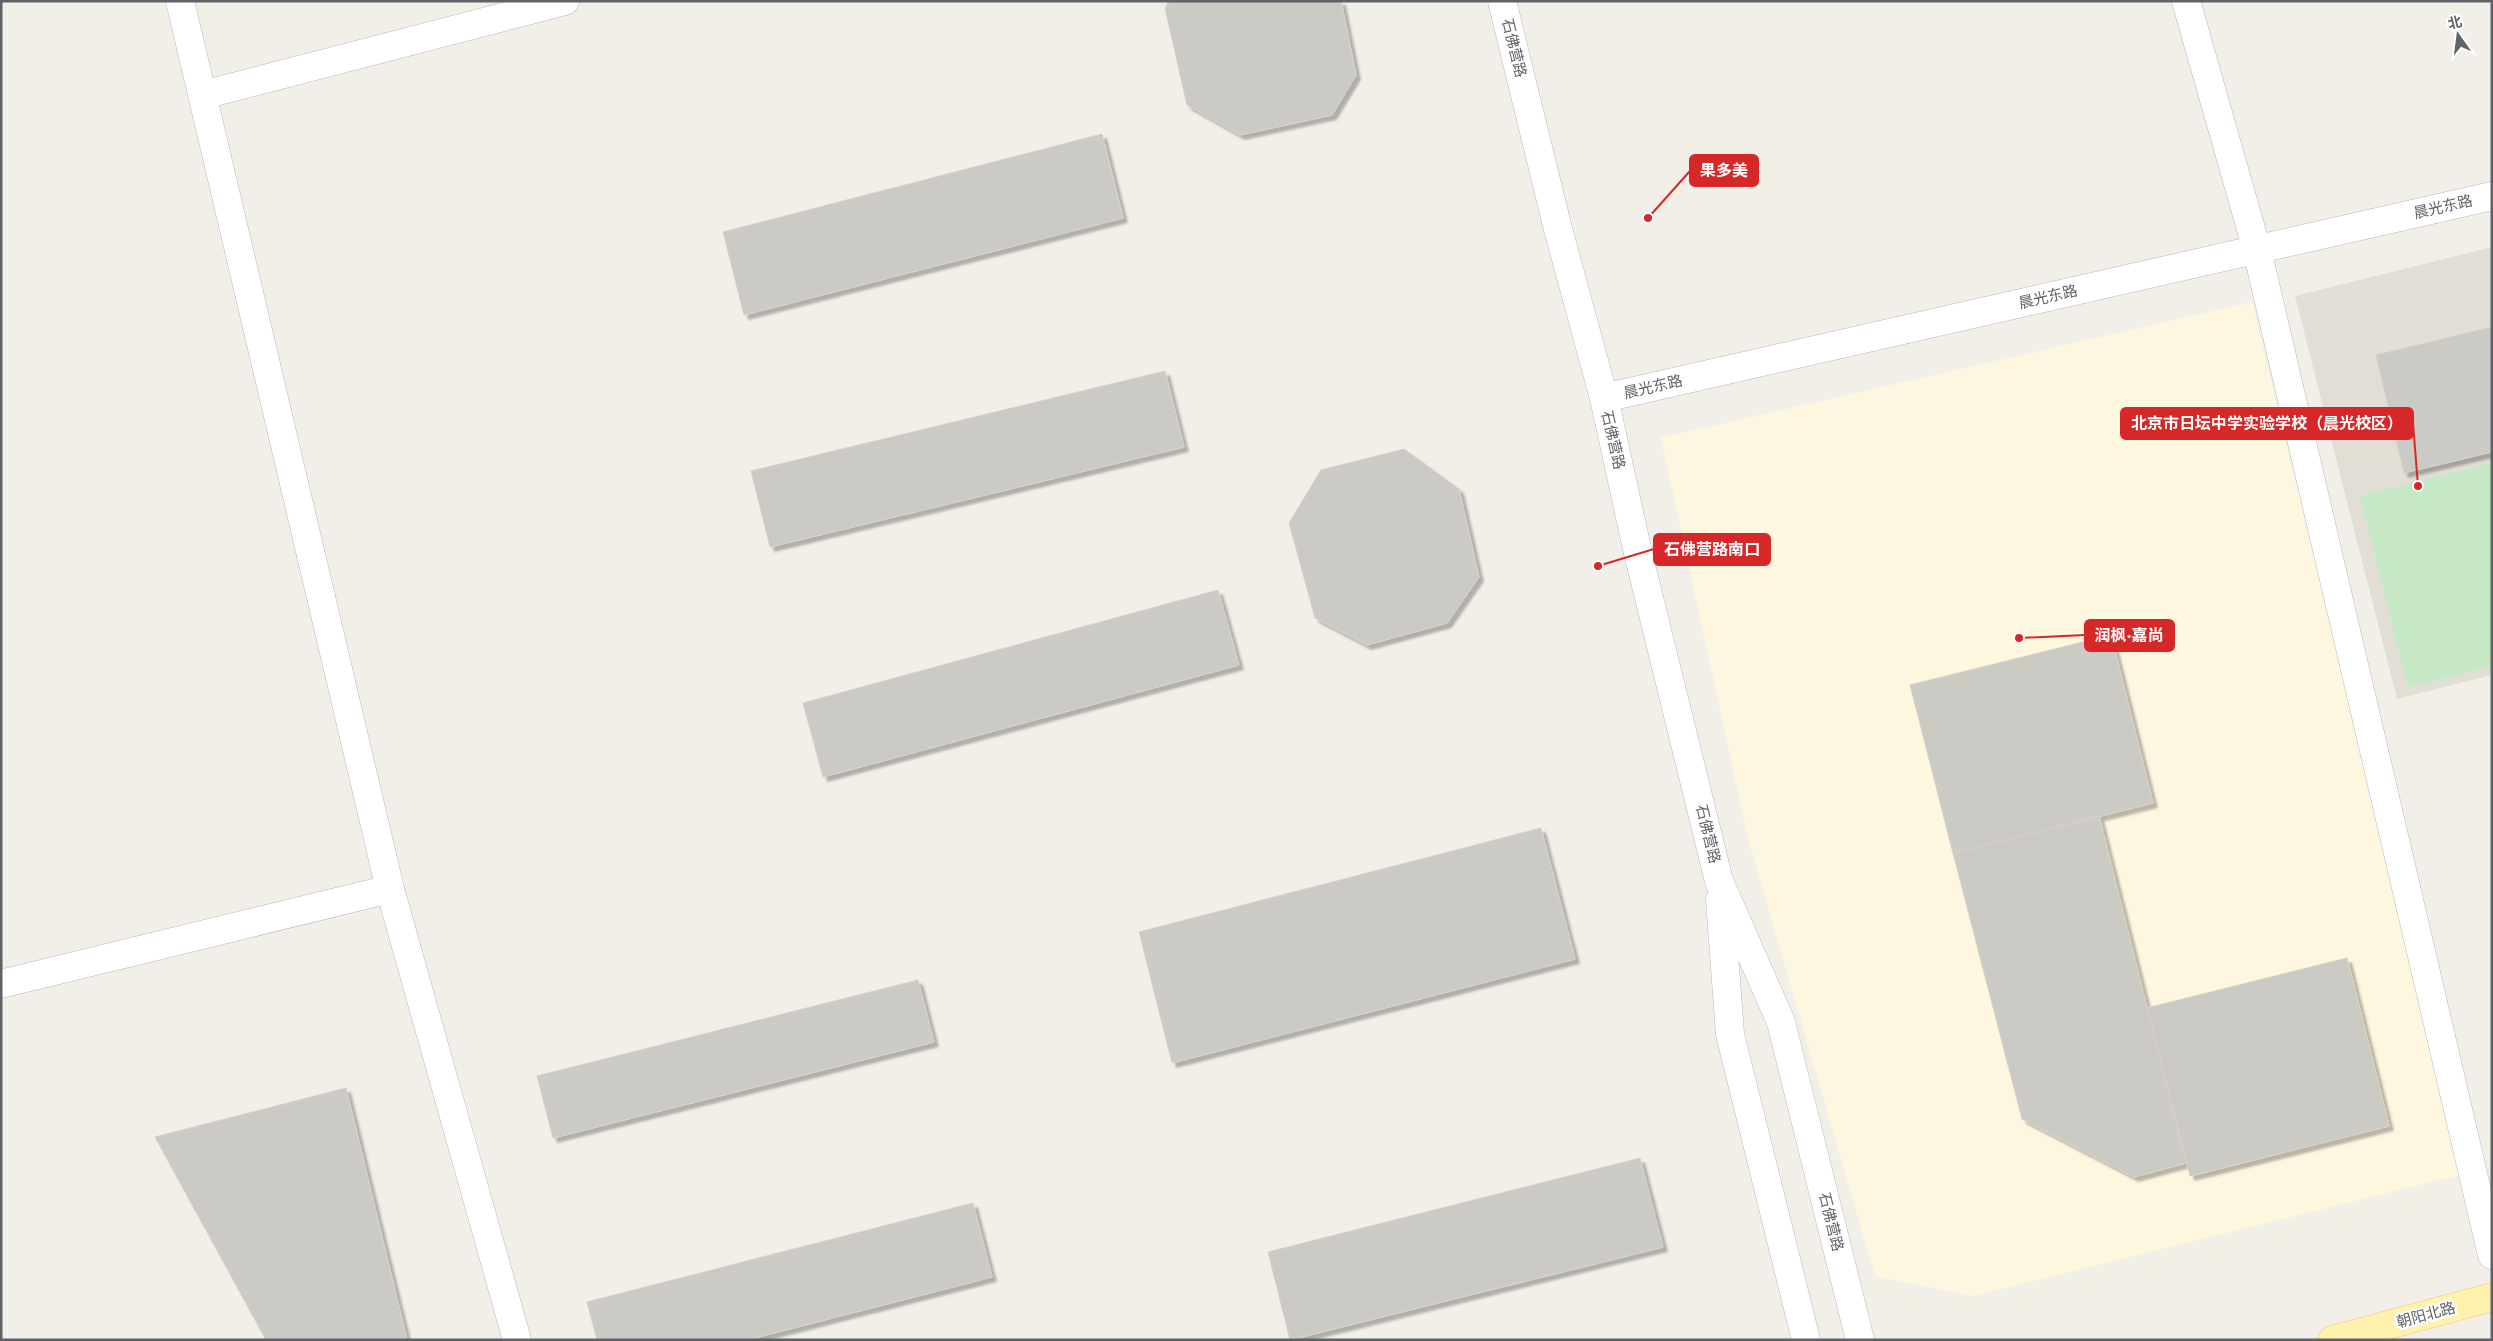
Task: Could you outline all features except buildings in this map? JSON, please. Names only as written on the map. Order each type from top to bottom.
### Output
[{"type":"main road","name":"朝阳北路","points":[[2332,1340],[2492,1297]]},
{"type":"street","points":[[180,1],[390,888],[517,1340]]},
{"type":"street","points":[[203,95],[565,1]]},
{"type":"street","name":"石佛营路","points":[[1502,1],[1558,229],[1604,398],[1638,553],[1719,881],[1730,1034],[1806,1340]]},
{"type":"street","points":[[2186,1],[2257,250],[2492,1255]]},
{"type":"street","name":"晨光东路","points":[[1604,398],[2492,196]]},
{"type":"street","name":"石佛营路","points":[[1719,881],[1781,1022],[1860,1340]]},
{"type":"street","points":[[1,984],[390,888]]},
{"type":"shaded area","points":[[2492,247],[2492,675],[2397,699],[2295,296]]},
{"type":"shaded area","points":[[2252,302],[2464,1174],[1973,1296],[1875,1276],[1748,838],[1661,438]]},
{"type":"green space","points":[[2492,463],[2492,666],[2408,687],[2360,496]]},
{"type":"place","name":"果多美","points":[[1648,218]]},
{"type":"place","name":"北京市日坛中学实验学校（晨光校区）","points":[[2418,486]]},
{"type":"place","name":"石佛营路南口","points":[[1598,566]]},
{"type":"place","name":"润枫·嘉尚","points":[[2019,638]]}]
